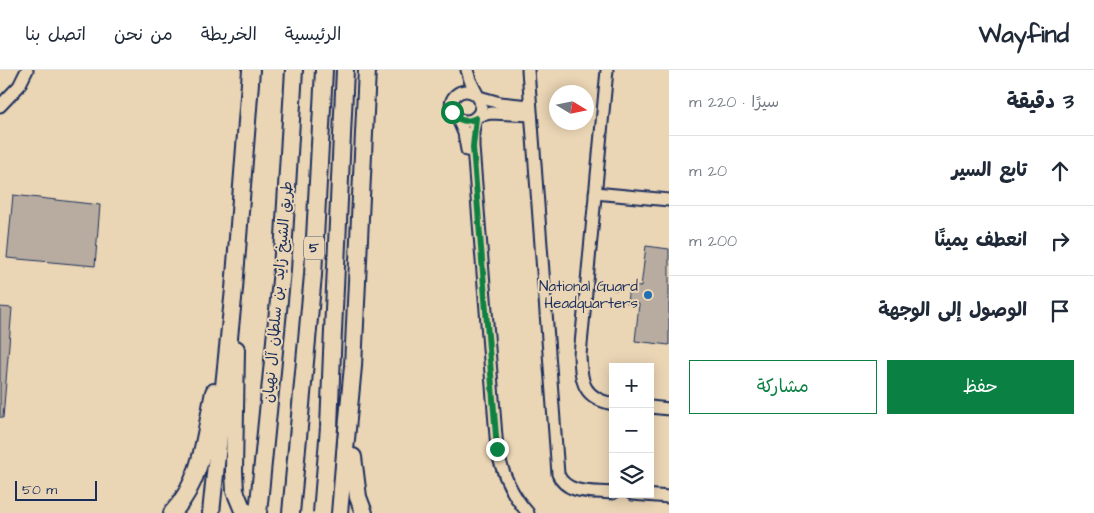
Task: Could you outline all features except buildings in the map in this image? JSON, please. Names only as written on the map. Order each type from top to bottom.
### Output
[{"type":"highway","points":[[211,513],[234,289],[251,70]]},
{"type":"highway","name":"طريق الشيخ زايد بن سلطان آل نهيان","points":[[258,513],[282,270],[294,70]]},
{"type":"highway","name":"طريق الشيخ زايد بن سلطان آل نهيان","points":[[292,513],[313,275],[324,70]]},
{"type":"highway","points":[[322,513],[329,427],[345,70]]},
{"type":"highway","points":[[339,513],[353,366],[367,70]]},
{"type":"highway","points":[[172,513],[180,504],[198,472],[234,289]]},
{"type":"highway","points":[[234,289],[237,368],[235,492],[242,508],[248,513]]},
{"type":"highway","points":[[353,366],[354,479],[364,513]]},
{"type":"highway","points":[[314,513],[334,486],[345,456]]},
{"type":"street","points":[[0,106],[18,86],[27,70]]},
{"type":"street","points":[[462,70],[460,84],[451,102],[451,107],[464,133],[467,148],[490,450],[497,477],[509,501],[518,513]]},
{"type":"street","points":[[467,70],[482,104],[477,117],[473,147],[497,449],[509,486],[528,513]]},
{"type":"street","points":[[528,70],[558,474],[563,482],[573,489],[609,492]]},
{"type":"street","points":[[607,70],[580,355],[581,378],[588,393],[603,402],[609,403]]},
{"type":"street","points":[[456,94],[470,90],[478,96],[531,111]]},
{"type":"street","points":[[458,119],[467,121],[491,113],[531,111]]},
{"type":"street","points":[[595,193],[669,200]]},
{"type":"street","points":[[654,407],[669,409]]},
{"type":"street","points":[[654,496],[669,498]]},
{"type":"path","points":[[587,287],[623,290]]},
{"type":"place","name":"National Guard Headquarters","points":[[648,295]]},
{"type":"route","points":[[452,112],[454,116],[462,121],[476,118],[473,132],[473,147],[497,449]]}]
